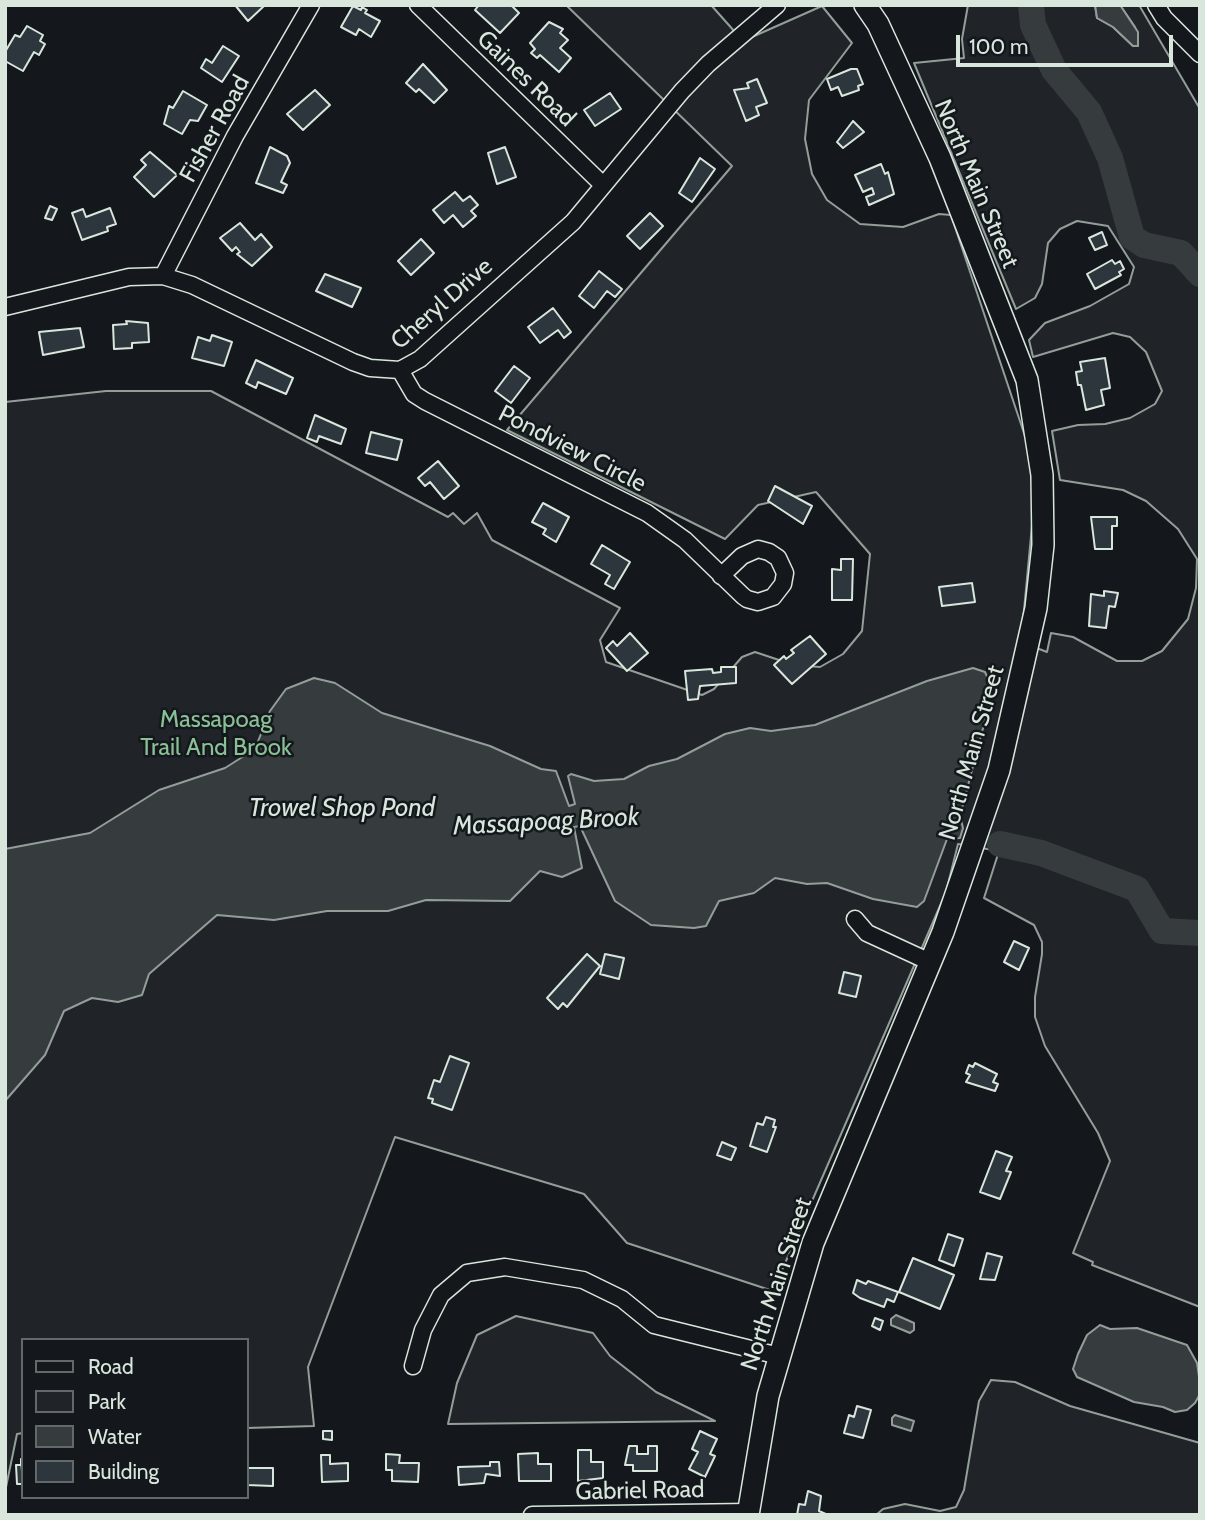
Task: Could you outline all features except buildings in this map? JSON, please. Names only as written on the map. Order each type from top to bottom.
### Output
[{"type":"main road","name":"North Main Street","points":[[748,1514],[768,1396],[813,1243],[930,962],[999,770],[1036,608],[1043,545],[1042,475],[1027,380],[940,158],[877,24],[865,5]]},
{"type":"street","name":"Fisher Road","points":[[163,276],[235,136],[311,5]]},
{"type":"street","name":"Gaines Road","points":[[418,5],[604,185]]},
{"type":"street","name":"Cheryl Drive","points":[[5,307],[129,277],[163,276],[192,285],[353,362],[370,368],[400,370],[420,359],[573,222],[604,185],[611,172],[708,64],[777,5]]},
{"type":"street","points":[[1156,5],[1164,18],[1200,54]]},
{"type":"street","name":"Pondview Circle","points":[[400,370],[410,388],[425,401],[647,513],[685,540],[721,576]]},
{"type":"street","points":[[855,919],[867,933],[930,962]]},
{"type":"street","points":[[413,1366],[423,1330],[441,1295],[467,1273],[505,1266],[583,1280],[622,1299],[654,1325],[779,1356]]},
{"type":"street","name":"Gabriel Road","points":[[532,1515],[748,1514]]},
{"type":"green space","name":"Massapoag Trail And Brook","points":[[566,5],[711,5],[743,41],[822,6],[852,43],[809,100],[805,139],[812,174],[827,200],[860,224],[903,227],[939,214],[951,215],[1037,472],[1021,642],[1047,652],[1051,633],[1073,637],[1117,661],[1142,661],[1162,651],[1188,619],[1196,588],[1197,559],[1178,529],[1146,501],[1123,490],[1060,480],[1052,431],[1130,418],[1155,404],[1162,391],[1146,352],[1130,337],[1113,333],[1033,357],[1029,340],[1045,323],[1090,306],[1129,284],[1134,267],[1108,226],[1077,221],[1060,229],[1048,243],[1042,284],[1035,298],[1016,309],[914,63],[964,58],[962,39],[968,5],[1095,5],[1097,18],[1113,27],[1133,46],[1138,46],[1135,27],[1120,5],[1139,5],[1200,109],[1200,1307],[1092,1265],[1093,1262],[1073,1253],[1110,1161],[1098,1133],[1045,1046],[1035,1017],[1042,942],[1034,925],[984,898],[999,851],[958,844],[946,892],[773,1291],[627,1243],[584,1194],[395,1137],[308,1367],[314,1426],[248,1428],[248,1338],[21,1338],[21,1433],[17,1434],[5,1492],[5,402],[106,391],[211,391],[448,517],[453,513],[464,524],[477,513],[492,540],[620,608],[600,640],[606,662],[702,695],[714,689],[742,657],[755,652],[794,665],[820,667],[843,654],[862,631],[870,554],[816,492],[758,505],[725,539],[507,430],[732,166]]},
{"type":"green space","points":[[516,1316],[593,1333],[610,1356],[656,1392],[715,1421],[448,1424],[457,1383],[477,1335]]},
{"type":"green space","points":[[991,1380],[1015,1382],[1070,1406],[1200,1443],[1200,1515],[876,1515],[883,1509],[905,1504],[940,1511],[956,1507],[964,1490],[979,1401]]},
{"type":"water","points":[[1095,5],[1120,5],[1138,32],[1138,46],[1133,46],[1113,27],[1097,18]]},
{"type":"water","name":"Trowel Shop Pond","points":[[973,668],[985,672],[993,690],[960,816],[963,828],[960,838],[947,839],[924,901],[917,907],[873,899],[827,883],[807,884],[775,878],[754,893],[719,901],[706,926],[694,928],[651,925],[615,901],[580,826],[574,827],[582,868],[562,877],[540,871],[510,901],[426,900],[388,911],[327,911],[274,920],[217,915],[149,974],[142,995],[118,1002],[92,998],[64,1011],[45,1055],[5,1101],[5,849],[90,833],[159,790],[225,768],[255,749],[270,711],[286,689],[314,678],[335,683],[382,713],[490,746],[541,769],[556,771],[569,806],[575,804],[568,776],[571,774],[594,781],[624,779],[649,766],[677,759],[725,734],[750,728],[771,731],[815,725],[927,681]]},
{"type":"water","points":[[896,1315],[914,1323],[914,1330],[910,1333],[891,1325],[891,1319]]},
{"type":"water","points":[[1100,1325],[1110,1329],[1137,1328],[1187,1345],[1197,1363],[1200,1383],[1200,1394],[1195,1403],[1187,1410],[1175,1412],[1134,1402],[1077,1377],[1073,1369],[1078,1354],[1087,1335]]},
{"type":"water","points":[[895,1415],[914,1421],[911,1431],[892,1425]]},
{"type":"waterway","points":[[1031,5],[1033,25],[1054,70],[1089,112],[1110,158],[1132,237],[1144,245],[1181,253],[1200,274]]},
{"type":"waterway","name":"Massapoag Brook","points":[[1000,844],[1041,853],[1137,889],[1162,931],[1200,933]]}]
